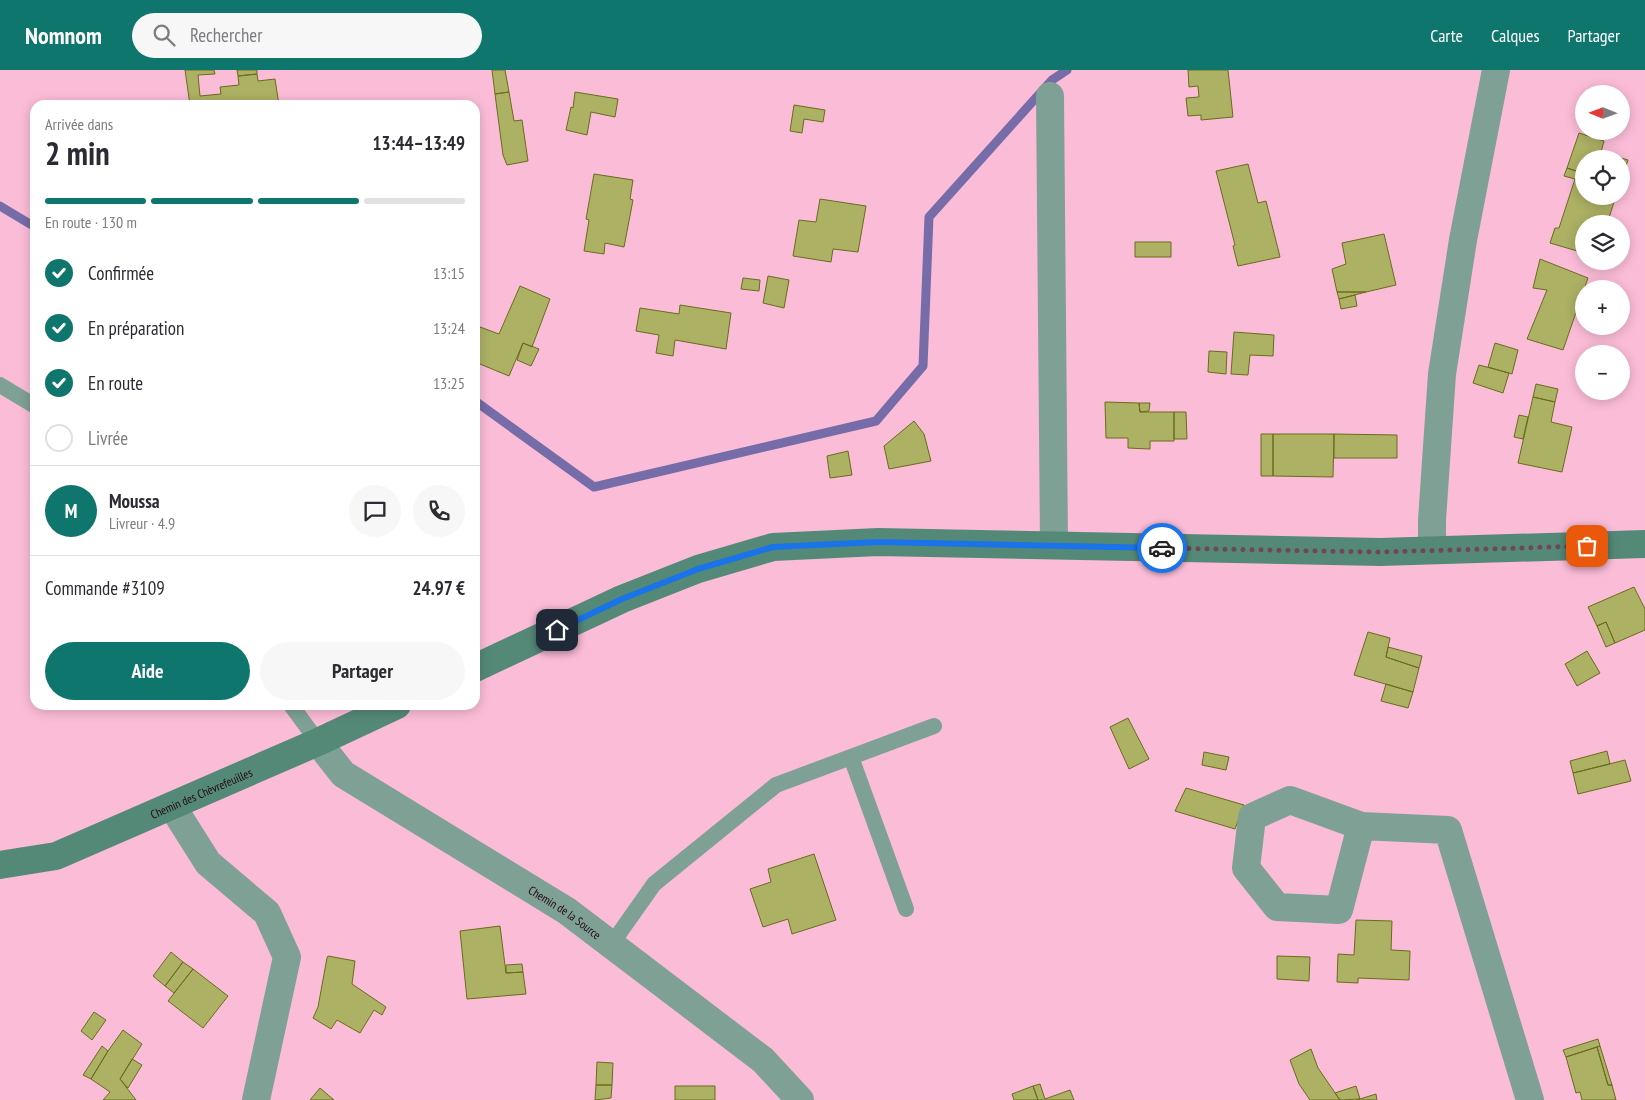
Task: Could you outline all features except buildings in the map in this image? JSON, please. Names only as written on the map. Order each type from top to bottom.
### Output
[{"type":"street","points":[[1432,550],[1432,520],[1442,374],[1463,240],[1496,70]]},
{"type":"street","points":[[1050,96],[1054,545]]},
{"type":"street","points":[[480,666],[622,599],[698,569],[773,547],[878,542],[1380,552],[1645,544]]},
{"type":"street","name":"Chemin des Chèvrefeuilles","points":[[0,865],[56,856],[318,742],[385,710]]},
{"type":"street","name":"Chemin de la Source","points":[[318,742],[343,774],[567,911],[763,1060],[800,1100]]},
{"type":"street","points":[[1361,826],[1339,910],[1277,907],[1246,868],[1252,817],[1290,800],[1361,826],[1448,830],[1530,1100]]},
{"type":"street","points":[[172,806],[208,863],[268,913],[287,957],[256,1100]]},
{"type":"lane","points":[[0,385],[30,403]]},
{"type":"lane","points":[[295,710],[318,742]]},
{"type":"lane","points":[[612,945],[654,884],[776,785],[934,726]]},
{"type":"lane","points":[[851,757],[906,909]]},
{"type":"waterway","points":[[480,405],[594,487],[876,421],[923,366],[929,217],[1052,80],[1067,70]]},
{"type":"waterway","points":[[0,206],[30,224]]},
{"type":"way so far","points":[[1162,548],[1380,552],[1587,546]]},
{"type":"route","points":[[557,630],[622,599],[698,569],[773,547],[878,542],[1162,548]]}]
